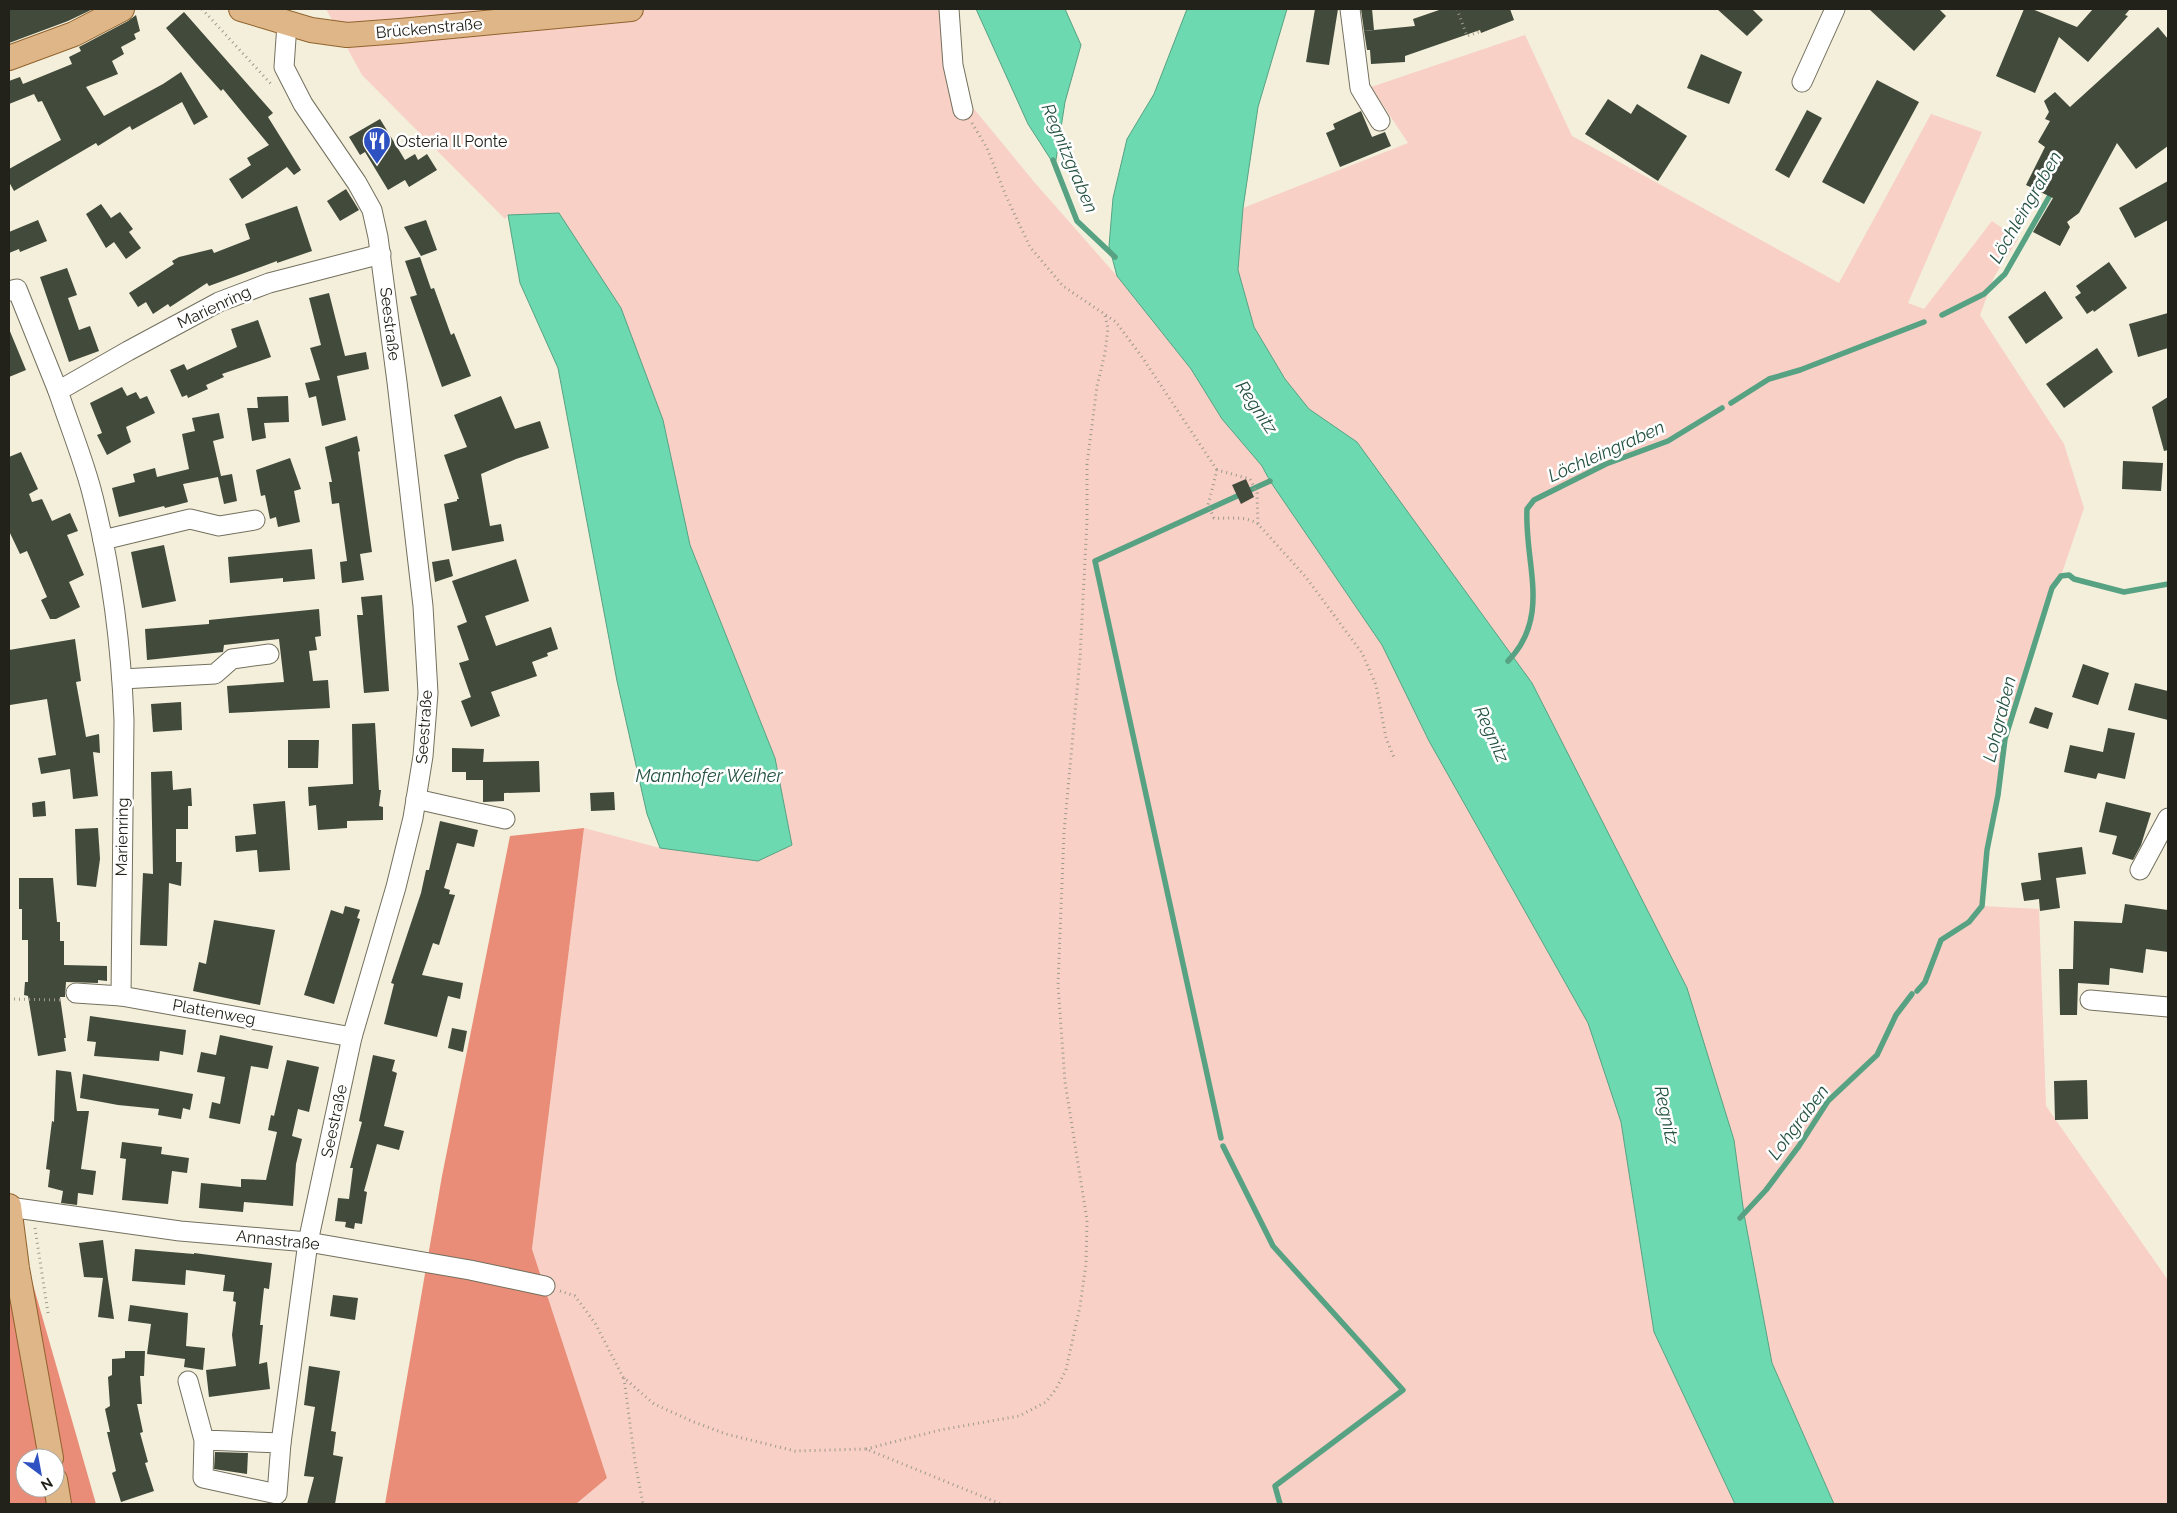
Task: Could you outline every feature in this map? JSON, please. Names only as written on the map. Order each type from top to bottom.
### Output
[{"type":"main road","points":[[9,58],[74,34],[122,9]]},
{"type":"main road","name":"Brückenstraße","points":[[241,9],[311,30],[348,34],[406,31],[632,9]]},
{"type":"main road","points":[[9,1207],[17,1268],[49,1448]]},
{"type":"street","points":[[1350,9],[1360,88],[1380,121]]},
{"type":"street","points":[[1802,82],[1835,9]]},
{"type":"street","points":[[949,11],[952,47],[964,110]]},
{"type":"street","name":"Seestraße","points":[[188,1381],[204,1440],[203,1478],[276,1499],[281,1443],[308,1242],[352,1036],[396,887],[416,799],[423,756],[428,693],[424,625],[382,254],[372,210],[340,156],[303,104],[284,67],[287,24]]},
{"type":"street","name":"Marienring","points":[[58,391],[219,302],[269,283],[382,254]]},
{"type":"street","name":"Marienring","points":[[13,290],[58,391],[90,487],[104,540],[116,617],[122,679],[121,996]]},
{"type":"street","points":[[104,540],[190,519],[218,526],[255,520]]},
{"type":"street","points":[[122,679],[215,674],[232,660],[269,654]]},
{"type":"street","points":[[416,799],[505,819]]},
{"type":"street","points":[[2140,870],[2168,818]]},
{"type":"street","name":"Plattenweg","points":[[76,993],[121,996],[352,1036]]},
{"type":"street","points":[[2090,1000],[2168,1007]]},
{"type":"street","name":"Annastraße","points":[[9,1207],[180,1230],[308,1242],[470,1270],[545,1286]]},
{"type":"street","points":[[204,1440],[281,1443]]},
{"type":"path","points":[[202,9],[274,87]]},
{"type":"path","points":[[1457,9],[1467,36],[1479,32]]},
{"type":"path","points":[[964,110],[987,148],[1006,196],[1030,247],[1063,286],[1104,312],[1116,322],[1142,357],[1217,470],[1250,479],[1257,493],[1258,524]]},
{"type":"path","points":[[545,1286],[575,1296],[595,1323],[624,1377],[654,1404],[726,1434],[795,1451],[866,1449],[940,1430],[1018,1416],[1046,1402],[1056,1389],[1063,1376],[1072,1348],[1086,1264],[1088,1227],[1065,1082],[1058,985],[1064,832],[1080,658],[1087,464],[1097,386],[1105,353],[1108,328],[1104,312]]},
{"type":"path","points":[[1217,470],[1208,505],[1214,518],[1236,517],[1251,520],[1258,524],[1305,576],[1362,653],[1376,685],[1386,738],[1395,760]]},
{"type":"path","points":[[9,1000],[70,1000],[76,993]]},
{"type":"path","points":[[624,1377],[635,1462],[643,1504]]},
{"type":"path","points":[[866,1449],[1001,1504]]},
{"type":"shaded area","points":[[326,9],[955,9],[960,92],[1035,183],[1117,276],[1191,369],[1222,419],[1262,466],[1270,481],[1382,645],[1429,741],[1588,1023],[1621,1122],[1654,1332],[1735,1504],[576,1504],[607,1478],[532,1249],[584,828],[660,848],[775,758],[690,545],[663,420],[508,215],[505,219],[362,75]]},
{"type":"shaded area","points":[[1525,35],[1572,136],[1839,283],[1931,114],[1982,132],[1908,303],[1924,309],[1992,221],[2018,239],[1994,277],[1980,315],[2064,444],[2084,508],[2061,576],[2052,588],[2005,739],[1998,795],[1987,850],[1982,906],[2039,909],[2046,1106],[2168,1280],[2168,1504],[1834,1504],[1772,1363],[1744,1214],[1734,1140],[1357,442],[1309,409],[1285,379],[1254,327],[1238,270],[1243,208],[1408,143],[1371,87]]},
{"type":"shaded area","points":[[584,828],[532,1249],[607,1478],[576,1504],[385,1504],[442,1176],[510,836]]},
{"type":"shaded area","points":[[9,1201],[96,1504],[9,1504]]},
{"type":"water","points":[[976,9],[1065,9],[1081,45],[1065,102],[1055,166],[1028,124]]},
{"type":"water","name":"Regnitz","points":[[1187,9],[1287,9],[1258,107],[1243,208],[1238,270],[1254,327],[1285,379],[1309,409],[1357,442],[1532,683],[1687,988],[1734,1140],[1744,1214],[1772,1363],[1834,1504],[1735,1504],[1654,1332],[1621,1122],[1588,1023],[1429,741],[1382,645],[1270,481],[1262,466],[1222,419],[1191,369],[1117,276],[1109,246],[1113,198],[1127,139],[1154,94]]},
{"type":"water","name":"Mannhofer Weiher","points":[[559,213],[621,308],[663,420],[690,545],[775,758],[792,845],[758,861],[660,848],[647,814],[617,681],[558,368],[520,283],[508,215]]},
{"type":"building","points":[[9,9],[93,9],[68,21],[9,43]]},
{"type":"building","points":[[1315,9],[1338,9],[1329,65],[1306,62]]},
{"type":"building","points":[[1361,9],[1372,9],[1374,30],[1364,31]]},
{"type":"building","points":[[1442,9],[1510,9],[1514,20],[1481,33],[1480,30],[1405,56],[1405,62],[1371,64],[1370,50],[1367,50],[1364,31],[1415,26],[1413,19]]},
{"type":"building","points":[[1717,9],[1752,9],[1763,20],[1747,36]]},
{"type":"building","points":[[1869,9],[1939,9],[1946,16],[1914,51]]},
{"type":"building","points":[[2024,9],[2032,9],[2077,27],[2093,9],[2130,9],[2125,15],[2128,16],[2088,62],[2059,37],[2035,93],[1996,76]]},
{"type":"building","points":[[184,12],[273,113],[268,117],[301,170],[294,175],[287,167],[242,199],[229,179],[251,165],[247,158],[269,145],[223,89],[221,91],[166,28]]},
{"type":"building","points":[[136,15],[140,31],[134,34],[136,39],[121,47],[124,54],[112,61],[118,74],[86,87],[104,116],[181,72],[208,117],[194,125],[182,102],[132,130],[130,126],[98,146],[96,143],[14,191],[9,182],[9,169],[61,140],[42,101],[38,102],[34,94],[9,104],[9,81],[20,77],[23,84],[72,64],[69,57],[81,51],[79,47]]},
{"type":"building","points":[[2158,27],[2168,39],[2168,146],[2136,169],[2117,143],[2079,213],[2067,222],[2070,227],[2060,246],[2033,232],[2053,198],[2026,185],[2045,147],[2038,142],[2050,121],[2045,119],[2049,112],[2044,101],[2055,92],[2070,107]]},
{"type":"building","points":[[1701,54],[1742,72],[1729,104],[1687,88]]},
{"type":"building","points":[[1877,80],[1919,102],[1864,204],[1822,182]]},
{"type":"building","points":[[1608,99],[1631,114],[1637,104],[1687,136],[1658,181],[1585,134]]},
{"type":"building","points":[[1807,110],[1822,118],[1789,178],[1775,170]]},
{"type":"building","points":[[1361,111],[1372,137],[1385,132],[1391,146],[1340,167],[1326,133],[1335,129],[1333,124]]},
{"type":"building","points":[[380,119],[405,160],[415,154],[418,160],[427,154],[437,170],[409,187],[405,180],[388,190],[365,152],[360,155],[349,137]]},
{"type":"building","points":[[2168,181],[2168,220],[2135,238],[2119,208]]},
{"type":"building","points":[[346,189],[359,210],[340,221],[327,201]]},
{"type":"building","points":[[101,204],[111,218],[120,212],[133,229],[129,232],[141,248],[126,259],[114,242],[106,248],[86,214]]},
{"type":"building","points":[[297,206],[312,251],[277,263],[277,261],[209,286],[207,283],[170,307],[168,304],[153,314],[146,302],[138,307],[129,293],[174,264],[172,261],[179,257],[212,249],[214,253],[250,239],[245,224]]},
{"type":"building","points":[[38,220],[47,241],[20,252],[19,249],[9,253],[9,232]]},
{"type":"building","points":[[426,220],[437,250],[421,256],[404,227]]},
{"type":"building","points":[[420,257],[431,289],[434,288],[451,335],[454,333],[471,376],[442,387],[410,297],[417,295],[405,261]]},
{"type":"building","points":[[2109,262],[2127,288],[2094,312],[2093,310],[2087,314],[2075,297],[2081,293],[2076,286]]},
{"type":"building","points":[[67,268],[77,295],[68,298],[79,330],[90,326],[99,351],[69,362],[40,277]]},
{"type":"building","points":[[2045,291],[2063,318],[2026,344],[2008,317]]},
{"type":"building","points":[[329,293],[345,356],[366,352],[369,369],[337,376],[346,420],[322,426],[316,396],[309,398],[305,383],[320,380],[310,348],[321,345],[309,298]]},
{"type":"building","points":[[2168,313],[2168,348],[2138,357],[2129,324]]},
{"type":"building","points":[[258,320],[271,357],[222,374],[224,377],[206,385],[208,389],[188,398],[187,395],[182,397],[170,370],[184,364],[187,370],[237,347],[231,329]]},
{"type":"building","points":[[9,329],[26,370],[9,377]]},
{"type":"building","points":[[2097,348],[2113,372],[2064,408],[2046,384]]},
{"type":"building","points":[[122,387],[127,396],[136,392],[140,399],[147,396],[155,413],[126,427],[131,442],[107,455],[97,435],[102,433],[90,403]]},
{"type":"building","points":[[288,396],[289,422],[264,423],[266,438],[252,441],[247,408],[258,408],[257,397]]},
{"type":"building","points":[[501,396],[515,429],[540,421],[549,448],[516,459],[481,474],[490,526],[501,524],[504,541],[452,551],[444,504],[459,499],[444,455],[467,447],[454,415]]},
{"type":"building","points":[[2168,397],[2168,450],[2164,451],[2152,407]]},
{"type":"building","points":[[219,413],[224,438],[213,441],[221,476],[232,474],[237,501],[224,504],[218,477],[183,484],[188,502],[119,517],[112,488],[135,482],[133,474],[155,468],[157,477],[189,469],[182,434],[195,431],[192,418]]},
{"type":"building","points":[[357,436],[372,552],[360,554],[364,580],[342,583],[340,562],[347,561],[339,503],[332,504],[329,482],[332,482],[325,447]]},
{"type":"building","points":[[21,452],[38,489],[29,494],[32,502],[42,499],[52,521],[70,513],[78,531],[67,535],[84,575],[69,582],[80,607],[56,619],[50,619],[41,600],[47,597],[27,551],[20,554],[9,531],[9,457]]},
{"type":"building","points":[[290,458],[301,489],[294,491],[300,522],[278,527],[276,517],[270,519],[265,495],[261,496],[256,470]]},
{"type":"building","points":[[2123,461],[2163,463],[2161,491],[2122,489]]},
{"type":"building","points":[[1246,479],[1254,497],[1241,504],[1232,485]]},
{"type":"building","points":[[164,545],[176,601],[142,608],[131,552]]},
{"type":"building","points":[[312,549],[315,579],[283,582],[283,578],[230,583],[228,557]]},
{"type":"building","points":[[449,559],[453,576],[435,582],[432,562]]},
{"type":"building","points":[[516,559],[529,601],[485,616],[496,646],[551,627],[558,649],[547,653],[548,656],[532,662],[537,676],[491,692],[500,716],[471,727],[461,701],[471,697],[459,663],[469,660],[457,626],[467,622],[452,581]]},
{"type":"building","points":[[382,595],[389,691],[364,693],[357,615],[363,615],[361,597]]},
{"type":"building","points":[[319,609],[321,636],[315,637],[317,650],[309,651],[313,681],[328,680],[330,708],[229,713],[227,686],[284,682],[279,639],[224,645],[223,652],[147,660],[145,629],[209,624],[209,620]]},
{"type":"building","points":[[75,639],[81,681],[76,682],[86,737],[99,734],[100,753],[93,752],[98,796],[73,799],[70,769],[41,774],[38,758],[56,755],[47,699],[10,705],[9,650]]},
{"type":"building","points":[[2083,664],[2109,673],[2098,705],[2072,697]]},
{"type":"building","points":[[2135,683],[2168,691],[2168,720],[2128,710]]},
{"type":"building","points":[[181,702],[182,730],[153,732],[151,704]]},
{"type":"building","points":[[2035,707],[2053,713],[2048,729],[2029,723]]},
{"type":"building","points":[[375,723],[379,790],[381,790],[379,806],[383,807],[383,820],[347,821],[347,828],[318,830],[316,805],[309,806],[308,787],[353,784],[352,724]]},
{"type":"building","points":[[2108,728],[2135,733],[2125,779],[2098,773],[2096,779],[2064,772],[2070,745],[2103,752]]},
{"type":"building","points":[[288,740],[319,740],[318,768],[288,768]]},
{"type":"building","points":[[452,748],[484,749],[483,762],[539,761],[540,792],[504,793],[504,801],[483,802],[483,780],[466,780],[466,772],[452,772]]},
{"type":"building","points":[[172,771],[173,790],[191,788],[192,806],[188,806],[188,829],[176,829],[176,862],[182,862],[181,886],[169,883],[167,946],[140,945],[143,873],[153,874],[151,772]]},
{"type":"building","points":[[614,792],[615,810],[591,811],[590,793]]},
{"type":"building","points":[[45,801],[46,816],[33,817],[32,803]]},
{"type":"building","points":[[285,801],[290,870],[259,872],[257,850],[236,852],[235,836],[256,834],[253,804]]},
{"type":"building","points":[[2106,802],[2151,813],[2141,845],[2133,860],[2112,854],[2117,836],[2099,832]]},
{"type":"building","points":[[440,821],[478,830],[474,847],[457,843],[444,888],[450,890],[449,894],[455,895],[439,945],[433,943],[422,975],[463,983],[460,999],[448,996],[437,1037],[384,1024],[394,984],[391,983],[421,893],[426,870],[429,870]]},
{"type":"building","points":[[98,828],[100,859],[96,887],[77,885],[75,829]]},
{"type":"building","points":[[2082,847],[2086,874],[2056,878],[2060,908],[2040,911],[2039,899],[2024,901],[2021,883],[2041,880],[2038,853]]},
{"type":"building","points":[[19,878],[53,878],[57,922],[60,922],[60,941],[64,941],[64,965],[107,966],[107,981],[98,980],[98,983],[66,982],[65,997],[60,997],[66,1051],[38,1056],[28,996],[24,995],[25,982],[28,982],[28,940],[22,940]]},
{"type":"building","points":[[2125,904],[2168,910],[2168,952],[2146,949],[2143,973],[2110,968],[2109,985],[2078,983],[2077,1015],[2060,1015],[2059,969],[2073,969],[2074,921],[2122,923]]},
{"type":"building","points":[[345,906],[360,910],[357,918],[360,919],[334,1004],[304,995],[331,910],[343,914]]},
{"type":"building","points":[[214,920],[275,930],[260,1005],[193,991],[199,962],[206,964]]},
{"type":"building","points":[[90,1016],[186,1030],[183,1055],[160,1051],[159,1061],[94,1056],[96,1042],[87,1041]]},
{"type":"building","points":[[452,1028],[467,1031],[463,1052],[448,1048]]},
{"type":"building","points":[[220,1035],[273,1046],[268,1069],[251,1066],[240,1124],[209,1118],[212,1102],[220,1104],[225,1077],[197,1072],[201,1052],[216,1055]]},
{"type":"building","points":[[373,1055],[395,1060],[392,1071],[397,1073],[384,1126],[404,1131],[399,1150],[377,1144],[364,1191],[367,1192],[362,1224],[355,1223],[354,1229],[345,1227],[346,1222],[335,1221],[338,1198],[349,1199],[353,1168],[350,1168],[362,1122],[359,1121]]},
{"type":"building","points":[[287,1060],[319,1067],[309,1112],[298,1109],[292,1136],[302,1139],[296,1164],[293,1206],[244,1202],[243,1212],[199,1208],[201,1183],[241,1187],[241,1179],[266,1180],[277,1132],[268,1130],[271,1115],[274,1116]]},
{"type":"building","points":[[56,1070],[71,1072],[77,1111],[89,1111],[81,1169],[96,1171],[93,1195],[78,1193],[77,1205],[61,1203],[63,1191],[48,1187],[50,1170],[46,1169],[52,1121],[54,1122]]},
{"type":"building","points":[[83,1074],[193,1094],[190,1110],[183,1108],[181,1119],[158,1115],[159,1109],[118,1105],[80,1098]]},
{"type":"building","points":[[2087,1080],[2088,1119],[2055,1120],[2054,1081]]},
{"type":"building","points":[[122,1142],[162,1147],[161,1154],[189,1158],[187,1173],[172,1171],[168,1204],[122,1200],[126,1159],[120,1158]]},
{"type":"building","points":[[103,1240],[114,1319],[98,1317],[103,1278],[84,1277],[79,1243]]},
{"type":"building","points":[[135,1249],[194,1253],[272,1263],[269,1289],[264,1288],[260,1325],[263,1325],[259,1364],[267,1362],[270,1389],[209,1397],[206,1370],[236,1366],[232,1335],[236,1302],[233,1301],[234,1292],[223,1291],[225,1275],[186,1270],[185,1285],[132,1281]]},
{"type":"building","points":[[333,1295],[358,1298],[355,1320],[330,1316]]},
{"type":"building","points":[[130,1305],[188,1313],[186,1346],[205,1348],[203,1370],[184,1367],[185,1359],[147,1354],[151,1324],[128,1321]]},
{"type":"building","points":[[125,1351],[145,1351],[144,1376],[140,1376],[142,1404],[137,1404],[143,1432],[140,1433],[148,1462],[145,1463],[154,1491],[121,1502],[112,1473],[116,1471],[107,1432],[110,1432],[105,1409],[110,1406],[108,1377],[112,1375],[112,1359],[125,1358]]},
{"type":"building","points":[[309,1366],[340,1371],[331,1431],[336,1432],[333,1455],[343,1457],[335,1504],[307,1504],[314,1477],[304,1476],[315,1407],[304,1405]]},
{"type":"building","points":[[215,1452],[248,1453],[247,1474],[214,1469]]},
{"type":"waterway","name":"Regnitzgraben","points":[[1053,160],[1077,221],[1115,257]]},
{"type":"waterway","name":"Löchleingraben","points":[[1942,315],[1984,294],[2005,274],[2053,190]]},
{"type":"waterway","name":"Löchleingraben","points":[[1731,403],[1769,379],[1800,370],[1924,322]]},
{"type":"waterway","name":"Löchleingraben","points":[[1508,661],[1521,644],[1529,626],[1533,607],[1527,509],[1534,500],[1606,464],[1668,441],[1722,408]]},
{"type":"waterway","points":[[1221,1138],[1095,561],[1270,481]]},
{"type":"waterway","name":"Lohgraben","points":[[1917,991],[1925,982],[1941,940],[1969,922],[1982,906],[1987,850],[1998,795],[2005,739],[2052,588],[2061,576],[2069,575],[2074,579],[2124,592],[2168,584]]},
{"type":"waterway","name":"Lohgraben","points":[[1740,1218],[1766,1190],[1799,1146],[1828,1101],[1877,1055],[1896,1015],[1912,994]]},
{"type":"waterway","points":[[1223,1146],[1273,1246],[1403,1390],[1275,1486],[1280,1504]]},
{"type":"place","name":"Osteria Il Ponte","points":[[377,165]]}]
